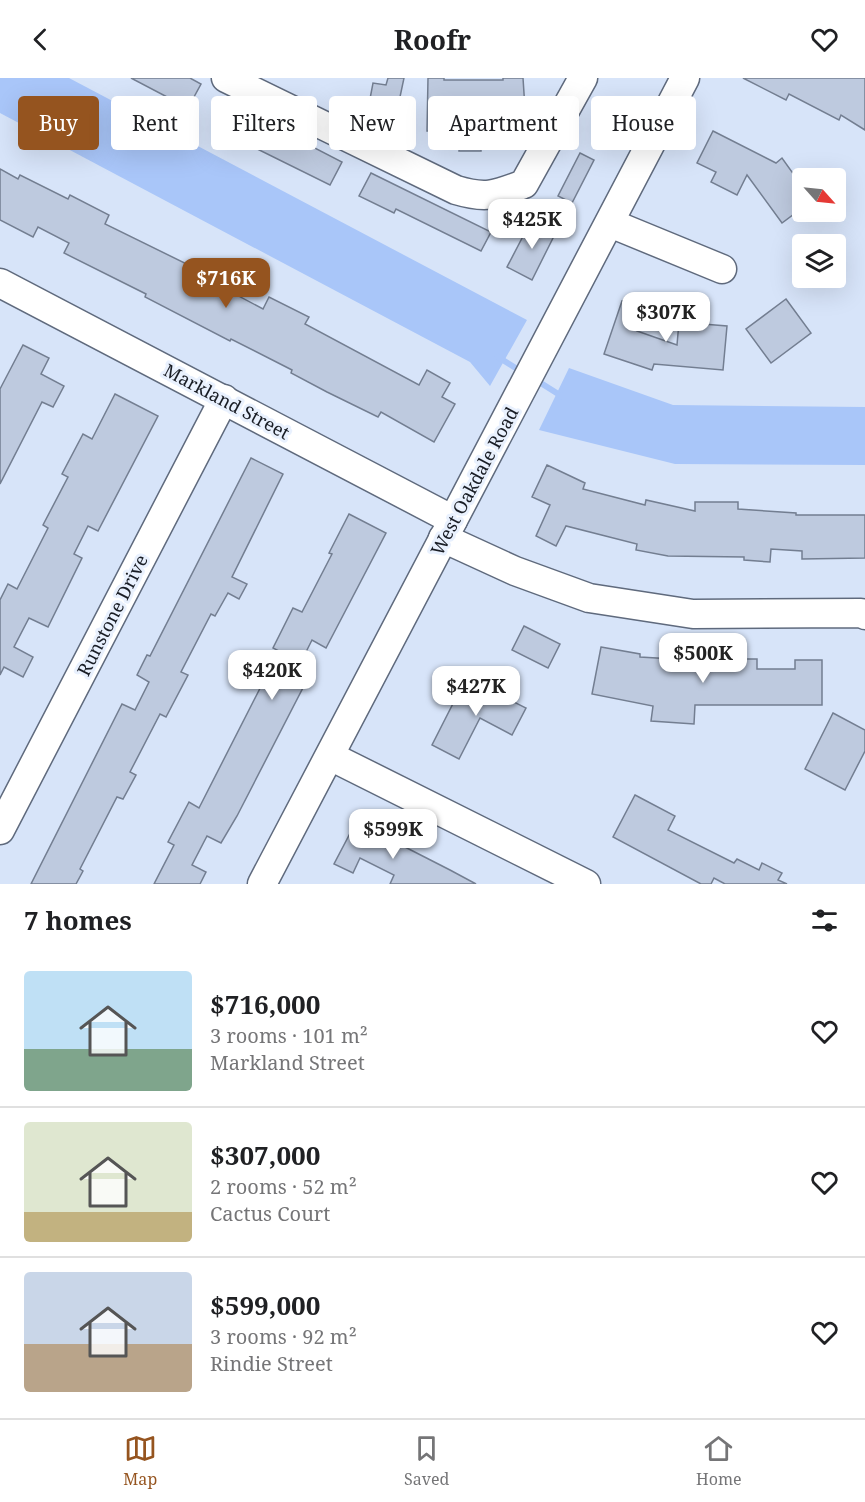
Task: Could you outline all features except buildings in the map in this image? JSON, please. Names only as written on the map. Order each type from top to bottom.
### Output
[{"type":"street","points":[[226,78],[456,190],[476,196],[500,194],[524,184],[583,78]]},
{"type":"street","name":"West Oakdale Road","points":[[262,884],[685,78]]},
{"type":"street","points":[[610,223],[722,268]]},
{"type":"street","name":"Markland Street","points":[[0,283],[224,399],[448,529],[515,571],[589,598],[693,614],[861,613],[865,615]]},
{"type":"street","name":"Runstone Drive","points":[[0,830],[224,399]]},
{"type":"street","points":[[330,756],[586,884]]},
{"type":"water","points":[[0,78],[69,78],[111,100],[111,150],[199,150],[199,147],[527,320],[490,386],[470,362],[70,150],[99,150],[99,96],[18,96],[18,123],[0,113]]},
{"type":"water","points":[[569,368],[673,405],[865,407],[865,465],[675,464],[539,430]]},
{"type":"waterway","points":[[498,357],[522,372]]},
{"type":"waterway","points":[[536,380],[563,397]]}]
